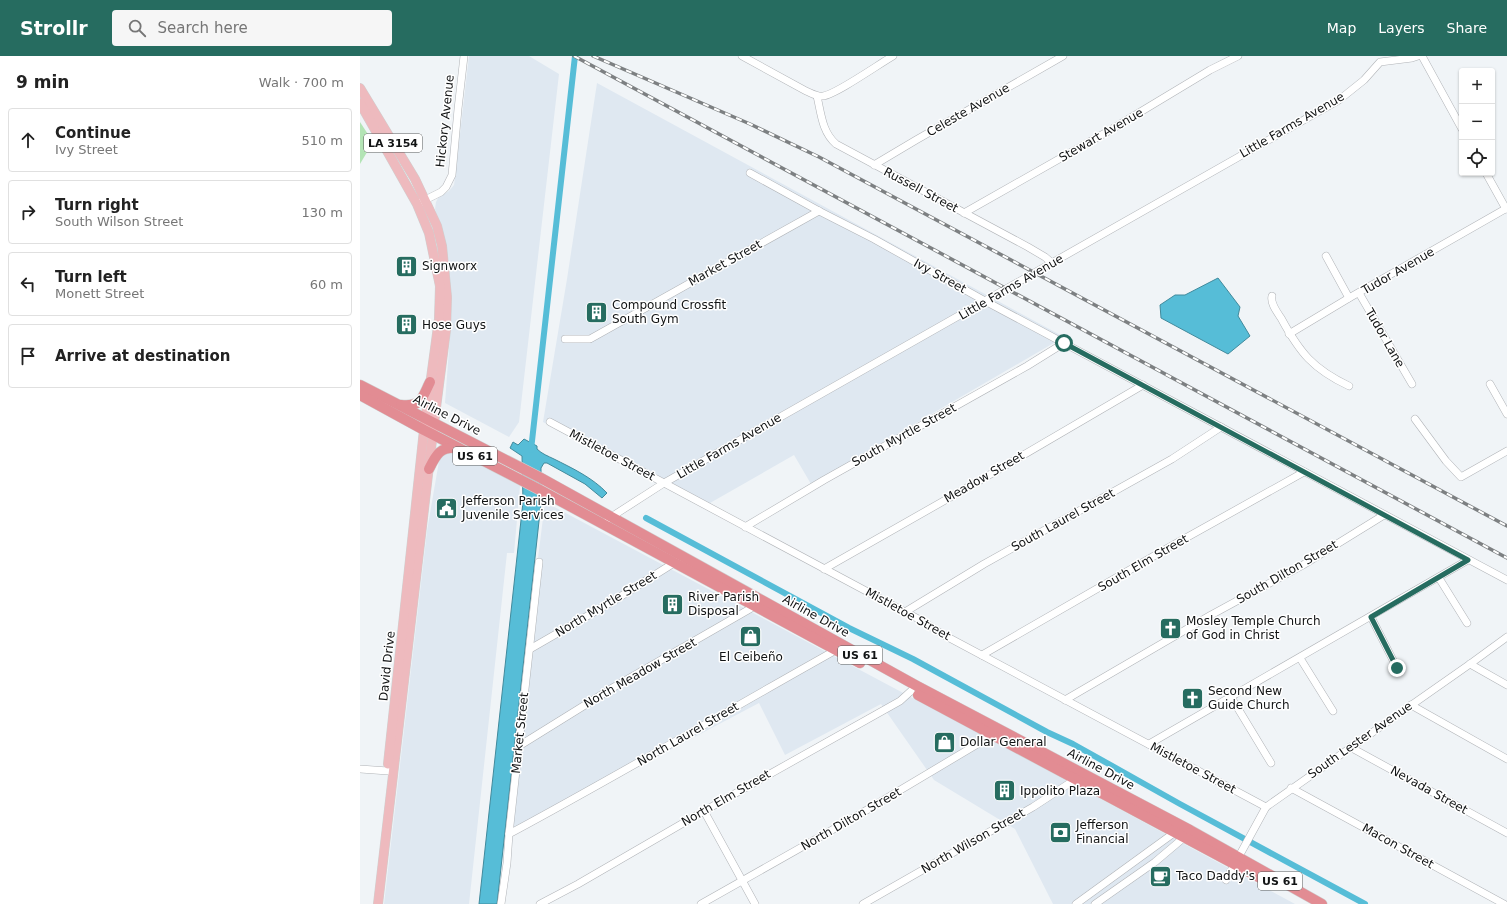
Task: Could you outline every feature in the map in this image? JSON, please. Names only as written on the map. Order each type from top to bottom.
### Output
[{"type":"highway","points":[[399,405],[411,406],[417,404],[422,398],[430,382]]},
{"type":"highway","name":"Airline Drive","points":[[360,385],[541,478],[611,517],[678,560]]},
{"type":"highway","name":"Airline Drive","points":[[360,395],[603,524],[678,560],[1079,777],[1184,832],[1239,857],[1322,904]]},
{"type":"highway","points":[[429,469],[436,455],[443,449],[450,447],[460,448]]},
{"type":"highway","name":"Airline Drive","points":[[837,647],[911,691],[996,732]]},
{"type":"highway","name":"Airline Drive","points":[[1239,857],[1308,904]]},
{"type":"main road","name":"LA 3154","points":[[360,88],[426,200],[437,226],[442,246],[447,297],[446,330],[428,432]]},
{"type":"main road","name":"LA 3154","points":[[360,103],[417,204],[428,234],[440,286],[439,319],[430,382],[430,421]]},
{"type":"main road","name":"David Drive","points":[[373,904],[429,469],[428,432]]},
{"type":"main road","name":"David Drive","points":[[378,904],[428,432]]},
{"type":"street","name":"Hickory Avenue","points":[[417,204],[441,192],[446,187],[452,175],[464,56]]},
{"type":"street","points":[[742,56],[817,96],[824,96],[836,91],[893,56]]},
{"type":"street","name":"Celeste Avenue","points":[[874,165],[1063,56]]},
{"type":"street","name":"Stewart Avenue","points":[[964,213],[1112,130],[1210,70],[1238,56]]},
{"type":"street","name":"Little Farms Avenue","points":[[603,524],[611,517],[664,483],[1339,100],[1364,80],[1378,59],[1412,58],[1418,56]]},
{"type":"street","points":[[1422,56],[1459,124]]},
{"type":"street","name":"Russell Street","points":[[817,96],[824,128],[831,140],[836,144],[1028,247],[1052,263]]},
{"type":"street","name":"Ivy Street","points":[[750,173],[874,239],[985,302],[1507,580]]},
{"type":"street","points":[[1488,176],[1507,209]]},
{"type":"street","name":"Tudor Avenue","points":[[1290,334],[1349,298],[1507,209]]},
{"type":"street","name":"Market Street","points":[[565,339],[590,339],[819,211]]},
{"type":"street","points":[[1326,256],[1349,298]]},
{"type":"street","name":"Tudor Lane","points":[[1359,293],[1412,384]]},
{"type":"street","points":[[1272,296],[1272,303],[1305,356],[1318,368],[1349,386]]},
{"type":"street","name":"South Myrtle Street","points":[[745,527],[824,480],[1028,366],[1064,343]]},
{"type":"street","points":[[1490,384],[1507,414]]},
{"type":"street","name":"Meadow Street","points":[[824,568],[991,474],[1143,385]]},
{"type":"street","points":[[1415,419],[1446,461],[1461,476],[1507,451]]},
{"type":"street","name":"Mistletoe Street","points":[[550,422],[1266,807]]},
{"type":"street","name":"South Laurel Street","points":[[905,612],[984,564],[1172,459],[1221,427]]},
{"type":"street","name":"South Elm Street","points":[[982,655],[1166,549],[1304,472]]},
{"type":"street","name":"South Dilton Street","points":[[1065,700],[1211,615],[1302,565],[1384,515]]},
{"type":"street","name":"North Myrtle Street","points":[[530,649],[678,560]]},
{"type":"street","points":[[1149,744],[1468,560]]},
{"type":"street","name":"Market Street","points":[[501,904],[507,863],[539,562]]},
{"type":"street","points":[[1439,578],[1467,623]]},
{"type":"street","name":"North Meadow Street","points":[[519,746],[614,687],[757,603]]},
{"type":"street","points":[[1371,617],[1397,668]]},
{"type":"street","name":"South Lester Avenue","points":[[1226,880],[1266,807],[1507,637]]},
{"type":"street","name":"North Laurel Street","points":[[509,834],[678,741],[837,647]]},
{"type":"street","points":[[1300,658],[1333,711]]},
{"type":"street","points":[[1470,664],[1507,685]]},
{"type":"street","name":"North Elm Street","points":[[540,904],[578,884],[704,811],[900,701],[911,691]]},
{"type":"street","points":[[1232,697],[1271,763]]},
{"type":"street","points":[[1411,705],[1507,759]]},
{"type":"street","name":"North Dilton Street","points":[[701,904],[856,818],[996,732]]},
{"type":"street","name":"Nevada Street","points":[[1350,747],[1507,833]]},
{"type":"street","points":[[360,769],[391,771]]},
{"type":"street","name":"North Wilson Street","points":[[863,904],[1033,807],[1079,777]]},
{"type":"street","name":"Macon Street","points":[[1291,788],[1504,904]]},
{"type":"street","points":[[704,811],[755,904]]},
{"type":"street","points":[[1076,904],[1134,862],[1184,832]]},
{"type":"street","points":[[1095,904],[1140,872],[1184,832]]},
{"type":"street","points":[[1134,862],[1140,872]]},
{"type":"street","points":[[1110,880],[1116,888]]},
{"type":"shaded area","points":[[469,56],[529,56],[559,74],[519,422],[509,437],[445,403],[451,322],[451,296],[448,258],[435,209],[438,198],[449,191],[454,185]]},
{"type":"shaded area","points":[[597,83],[1064,337],[811,484],[794,455],[703,507],[543,422],[567,279]]},
{"type":"shaded area","points":[[443,453],[457,453],[520,486],[514,553],[507,553],[469,904],[384,904],[427,531],[439,461]]},
{"type":"shaded area","points":[[545,502],[1295,904],[1053,904],[1015,829],[934,780],[881,704],[785,755],[759,703],[503,838]]},
{"type":"green space","points":[[360,122],[373,142],[360,164]]},
{"type":"water","points":[[1218,278],[1240,307],[1238,316],[1250,336],[1228,354],[1161,318],[1160,305],[1175,295],[1185,295]]},
{"type":"water","points":[[524,439],[537,446],[537,449],[543,454],[589,478],[607,493],[602,498],[585,484],[547,463],[544,463],[541,468],[541,503],[497,904],[479,904],[523,502],[522,456],[510,448],[513,442],[518,445]]},
{"type":"waterway","points":[[531,450],[575,56]]},
{"type":"waterway","points":[[646,518],[849,628],[913,659],[1047,732],[1073,744],[1180,804],[1365,904]]},
{"type":"railway","points":[[574,56],[1507,558]]},
{"type":"railway","points":[[593,56],[750,124],[819,157],[1507,526]]},
{"type":"place","name":"Signworx","points":[[406,266]]},
{"type":"place","name":"Compound Crossfit South Gym","points":[[597,312]]},
{"type":"place","name":"Hose Guys","points":[[407,325]]},
{"type":"place","name":"Jefferson Parish Juvenile Services","points":[[447,508]]},
{"type":"place","name":"River Parish Disposal","points":[[673,604]]},
{"type":"place","name":"Mosley Temple Church of God in Christ","points":[[1171,628]]},
{"type":"place","name":"El Ceibeño","points":[[751,636]]},
{"type":"place","name":"Second New Guide Church","points":[[1193,698]]},
{"type":"place","name":"Dollar General","points":[[944,742]]},
{"type":"place","name":"Ippolito Plaza","points":[[1004,791]]},
{"type":"place","name":"Jefferson Financial","points":[[1061,832]]},
{"type":"place","name":"Taco Daddy's","points":[[1160,876]]},
{"type":"route","points":[[1064,343],[1468,560],[1371,617],[1397,668]]}]
